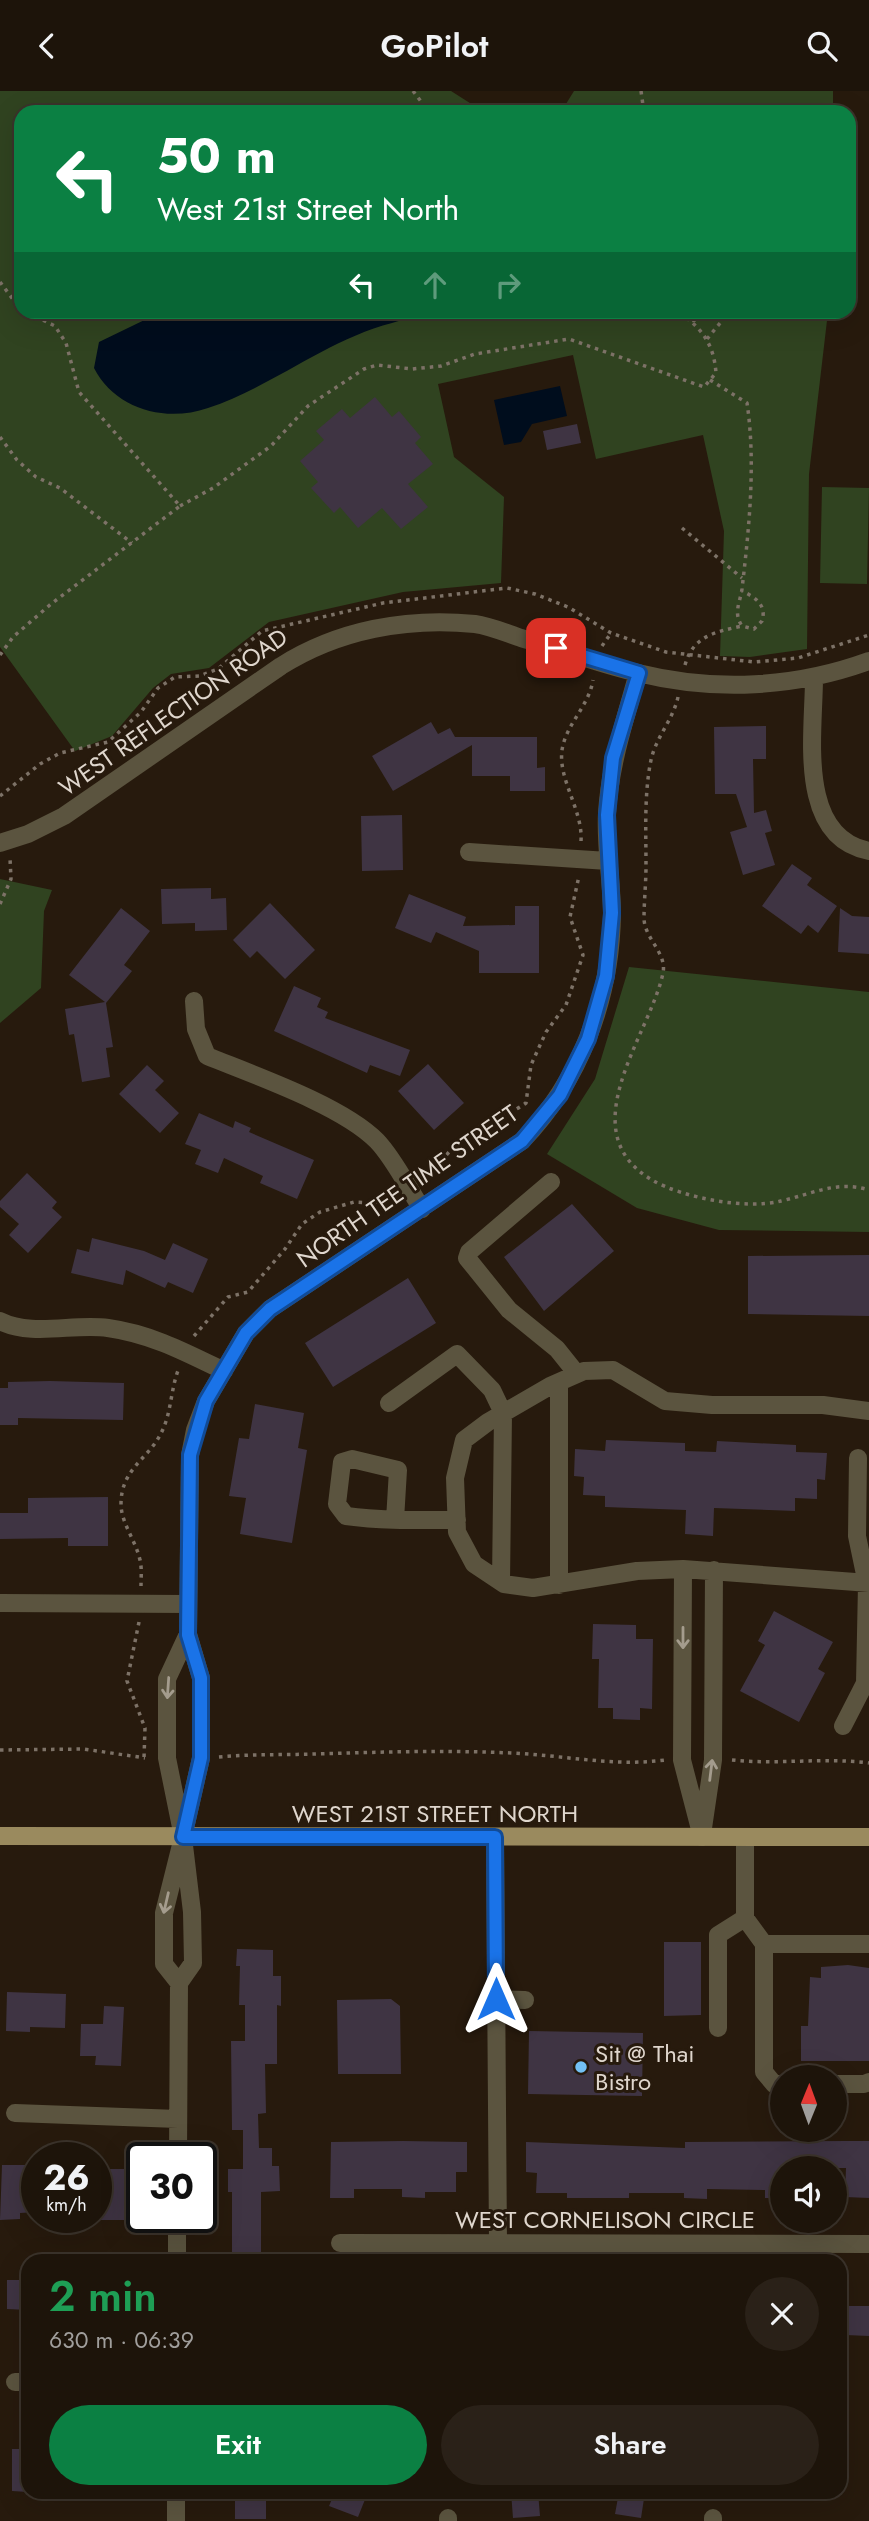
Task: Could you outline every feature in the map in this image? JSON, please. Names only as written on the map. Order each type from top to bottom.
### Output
[{"type":"main road","name":"WEST 21ST STREET NORTH","points":[[0,1836],[869,1837]]},
{"type":"street","name":"WEST REFLECTION ROAD","points":[[3,842],[64,816],[281,666],[311,647],[345,634],[425,623],[477,624],[639,673],[724,685],[814,678],[869,661]]},
{"type":"street","name":"NORTH TEE TIME STREET","points":[[179,1983],[164,1964],[164,1913],[201,1758],[201,1678],[188,1635],[190,1455],[206,1401],[246,1333],[270,1309],[522,1141],[541,1121],[572,1073],[588,1039],[608,964],[612,913],[607,815],[613,758],[639,673]]},
{"type":"street","points":[[814,678],[813,774],[817,803],[829,824],[842,839],[869,851]]},
{"type":"street","points":[[469,852],[608,861]]},
{"type":"street","points":[[194,1001],[196,1029],[207,1056],[297,1093],[363,1129],[379,1144],[422,1209]]},
{"type":"street","points":[[551,1182],[469,1252],[467,1258],[509,1310],[557,1349],[577,1374]]},
{"type":"street","points":[[0,1321],[30,1328],[105,1327],[153,1336],[224,1371]]},
{"type":"street","points":[[389,1403],[457,1354],[492,1390],[503,1413],[501,1582]]},
{"type":"street","points":[[868,1583],[683,1569],[637,1571],[533,1588],[501,1582],[474,1564],[457,1532],[454,1478],[464,1440],[503,1413],[577,1374],[613,1370],[665,1401],[712,1405],[823,1405],[869,1411]]},
{"type":"street","points":[[559,1382],[559,1585]]},
{"type":"street","points":[[842,1726],[865,1683],[868,1583],[857,1536],[858,1458]]},
{"type":"street","points":[[395,1520],[457,1520]]},
{"type":"street","points":[[683,1569],[682,1760],[702,1837]]},
{"type":"street","points":[[702,1837],[713,1760],[714,1570]]},
{"type":"street","points":[[0,1603],[188,1604]]},
{"type":"street","name":"NORTH TEE TIME STREET","points":[[178,2142],[179,1983],[193,1963],[192,1912],[183,1837],[167,1758],[167,1679],[188,1635]]},
{"type":"street","points":[[495,1837],[498,2243]]},
{"type":"street","points":[[745,1837],[745,1918],[764,1944],[764,2072],[770,2079]]},
{"type":"street","points":[[719,2028],[718,1935],[745,1918]]},
{"type":"street","points":[[764,1944],[869,1944]]},
{"type":"street","points":[[496,1999],[525,2000]]},
{"type":"street","points":[[847,2083],[869,2082]]},
{"type":"street","points":[[15,2113],[178,2119]]},
{"type":"street","points":[[177,2233],[177,2254]]},
{"type":"street","name":"WEST CORNELISON CIRCLE","points":[[340,2242],[869,2245]]},
{"type":"street","points":[[176,2499],[176,2521]]},
{"type":"path","points":[[413,91],[424,105]]},
{"type":"path","points":[[0,282],[14,300]]},
{"type":"path","points":[[40,319],[55,326],[66,343],[79,392],[180,506]]},
{"type":"path","points":[[0,655],[13,637],[51,604],[180,506],[213,488],[271,446],[308,406],[364,369],[377,365],[412,369],[441,366],[475,354],[569,339],[704,387],[716,373],[715,357],[707,339],[689,319]]},
{"type":"path","points":[[707,339],[723,319]]},
{"type":"path","points":[[710,380],[747,403],[751,427],[743,579],[737,619],[747,630],[754,629],[762,621],[762,607],[753,596],[742,591]]},
{"type":"path","points":[[0,437],[17,460],[36,477],[60,488],[132,543]]},
{"type":"path","points":[[682,528],[743,579]]},
{"type":"path","points":[[0,796],[40,764],[60,753],[108,742],[141,712],[158,688],[175,677],[199,675],[218,669],[262,631],[418,597],[507,589],[535,594],[568,607],[611,633],[666,652],[754,661],[797,658],[869,635]]},
{"type":"path","points":[[144,1758],[145,1728],[127,1681],[139,1633],[141,1604],[140,1560],[121,1504],[127,1478],[139,1458],[160,1437],[170,1410],[178,1370],[194,1336],[228,1297],[248,1292],[271,1268],[302,1224],[320,1212],[354,1202],[374,1203],[407,1186],[439,1167],[461,1139],[480,1126],[505,1117],[526,1103],[531,1065],[546,1032],[566,1005],[583,955],[570,917],[580,860],[582,827],[562,752],[569,728],[592,688],[597,660],[611,633]]},
{"type":"path","points":[[648,788],[644,922],[661,956],[663,974],[636,1038],[616,1100],[615,1116],[620,1143],[628,1160],[651,1180],[674,1190],[732,1203],[782,1201],[810,1190],[854,1185],[869,1190]]},
{"type":"path","points":[[0,904],[11,879],[3,842]]},
{"type":"path","points":[[0,1750],[84,1749],[144,1758],[167,1758]]},
{"type":"path","points":[[201,1758],[264,1753],[449,1750],[479,1754],[547,1754],[596,1762],[636,1764],[682,1760]]},
{"type":"path","points":[[713,1760],[772,1765],[833,1759],[869,1763]]},
{"type":"green space","points":[[0,91],[451,91],[473,105],[14,105],[14,319],[827,319],[809,474],[807,649],[750,657],[720,656],[724,531],[703,435],[596,459],[573,355],[438,384],[454,457],[504,497],[501,583],[403,592],[269,622],[209,668],[171,674],[153,688],[112,736],[75,751],[0,647]]},
{"type":"green space","points":[[574,91],[833,91],[833,105],[565,105]]},
{"type":"green space","points":[[822,487],[869,488],[867,584],[820,583]]},
{"type":"green space","points":[[0,879],[52,890],[44,911],[41,988],[0,1023]]},
{"type":"green space","points":[[629,967],[869,992],[869,1232],[719,1230],[637,1208],[547,1154],[595,1079]]},
{"type":"water","points":[[147,319],[406,319],[344,340],[232,399],[208,408],[175,414],[143,409],[115,394],[94,368],[99,342]]},
{"type":"water","points":[[560,386],[567,416],[532,424],[521,442],[504,445],[494,400]]},
{"type":"building","points":[[375,397],[392,417],[399,411],[421,437],[415,443],[433,464],[408,484],[428,507],[401,529],[382,508],[358,528],[340,507],[334,513],[311,488],[318,482],[300,461],[324,440],[316,431],[342,409],[350,418]]},
{"type":"building","points":[[577,424],[581,443],[547,450],[543,431]]},
{"type":"building","points":[[431,722],[438,734],[450,728],[455,737],[537,737],[537,768],[545,767],[545,791],[510,791],[510,776],[472,776],[472,745],[393,791],[372,756]]},
{"type":"building","points":[[766,726],[766,759],[753,759],[754,813],[766,810],[772,831],[765,833],[775,865],[743,875],[730,832],[747,827],[736,794],[715,794],[714,727]]},
{"type":"building","points":[[402,815],[403,870],[362,871],[361,816]]},
{"type":"building","points":[[792,864],[812,878],[807,885],[837,906],[818,933],[808,925],[801,934],[762,906]]},
{"type":"building","points":[[211,888],[211,899],[226,898],[227,930],[195,931],[195,923],[162,924],[161,889]]},
{"type":"building","points":[[409,894],[466,917],[463,926],[515,925],[515,906],[539,906],[539,973],[479,973],[479,951],[436,932],[431,943],[395,928]]},
{"type":"building","points":[[270,903],[315,950],[285,979],[257,951],[250,958],[233,940]]},
{"type":"building","points":[[121,908],[150,931],[124,965],[132,971],[106,1003],[113,1047],[106,1048],[110,1077],[82,1082],[74,1034],[69,1035],[65,1009],[105,1002],[69,975]]},
{"type":"building","points":[[840,908],[852,916],[869,917],[869,954],[838,952]]},
{"type":"building","points":[[294,986],[321,998],[317,1007],[328,1012],[325,1018],[410,1050],[400,1076],[370,1065],[367,1073],[274,1031]]},
{"type":"building","points":[[428,1064],[464,1103],[434,1130],[398,1091]]},
{"type":"building","points":[[147,1065],[164,1081],[155,1090],[179,1113],[160,1133],[119,1094]]},
{"type":"building","points":[[199,1113],[233,1128],[235,1121],[251,1128],[249,1132],[314,1160],[297,1199],[260,1183],[263,1176],[224,1158],[218,1173],[195,1164],[201,1150],[185,1144]]},
{"type":"building","points":[[27,1173],[57,1202],[52,1208],[62,1217],[28,1253],[9,1235],[19,1224],[0,1207],[0,1201]]},
{"type":"building","points":[[572,1204],[614,1251],[544,1311],[504,1257]]},
{"type":"building","points":[[92,1238],[144,1251],[165,1260],[173,1243],[208,1259],[193,1293],[168,1282],[165,1288],[126,1270],[123,1285],[71,1273],[77,1249],[89,1252]]},
{"type":"building","points":[[869,1255],[869,1316],[748,1314],[748,1256]]},
{"type":"building","points":[[408,1278],[436,1323],[333,1387],[305,1343]]},
{"type":"building","points":[[8,1382],[124,1383],[123,1420],[18,1418],[18,1425],[0,1425],[0,1388],[8,1388]]},
{"type":"building","points":[[255,1404],[304,1413],[298,1448],[307,1450],[292,1543],[240,1534],[246,1498],[229,1496],[239,1438],[249,1439]]},
{"type":"building","points":[[606,1440],[685,1443],[685,1451],[716,1452],[717,1441],[796,1445],[796,1452],[827,1453],[825,1480],[817,1479],[817,1499],[795,1498],[795,1511],[714,1508],[713,1536],[685,1534],[686,1510],[605,1507],[605,1496],[583,1495],[584,1477],[574,1476],[575,1449],[605,1451]]},
{"type":"building","points":[[108,1497],[108,1546],[68,1546],[68,1538],[0,1539],[0,1513],[28,1513],[28,1498]]},
{"type":"building","points":[[774,1611],[833,1642],[818,1669],[825,1673],[799,1722],[740,1691],[765,1645],[758,1641]]},
{"type":"building","points":[[593,1624],[636,1625],[636,1639],[653,1639],[652,1709],[640,1708],[640,1720],[613,1719],[613,1708],[598,1708],[599,1659],[592,1659]]},
{"type":"building","points":[[664,1942],[701,1942],[701,2015],[664,2016]]},
{"type":"building","points":[[237,1949],[273,1950],[273,1976],[281,1976],[281,2006],[277,2005],[277,2064],[265,2064],[266,2113],[258,2114],[259,2148],[272,2148],[272,2166],[279,2166],[280,2191],[261,2192],[261,2254],[232,2254],[232,2192],[228,2192],[228,2169],[243,2169],[243,2130],[232,2130],[231,2041],[245,2041],[245,2005],[239,2005],[240,1966],[236,1966]]},
{"type":"building","points":[[848,1965],[869,1968],[869,2061],[801,2061],[801,2026],[808,2026],[810,1977],[821,1978],[821,1967]]},
{"type":"building","points":[[7,1992],[66,1994],[65,2028],[30,2027],[30,2032],[6,2031]]},
{"type":"building","points":[[391,1999],[400,2006],[401,2074],[338,2074],[337,2000]]},
{"type":"building","points":[[104,2006],[124,2007],[121,2066],[95,2065],[96,2056],[80,2056],[81,2024],[103,2024]]},
{"type":"building","points":[[529,2031],[643,2033],[642,2096],[528,2094]]},
{"type":"building","points":[[869,2141],[869,2198],[847,2197],[847,2156],[770,2156],[770,2198],[765,2198],[765,2190],[707,2189],[707,2199],[684,2198],[684,2193],[629,2193],[629,2198],[567,2198],[567,2193],[536,2193],[537,2173],[526,2172],[526,2142],[685,2148],[685,2142]]},
{"type":"building","points":[[331,2142],[467,2142],[467,2172],[456,2172],[456,2192],[425,2192],[425,2198],[402,2197],[402,2189],[354,2189],[354,2198],[330,2198]]},
{"type":"building","points":[[2,2165],[21,2165],[20,2219],[0,2220]]},
{"type":"building","points":[[112,2169],[126,2169],[126,2220],[112,2220]]},
{"type":"building","points":[[7,2280],[21,2280],[21,2310],[7,2309]]},
{"type":"building","points":[[847,2306],[869,2306],[869,2336],[847,2335]]},
{"type":"building","points":[[12,2449],[21,2449],[21,2492],[12,2491]]},
{"type":"building","points":[[235,2499],[266,2499],[266,2519],[235,2519]]},
{"type":"building","points":[[332,2499],[365,2499],[358,2517],[329,2506]]},
{"type":"building","points":[[512,2499],[539,2499],[540,2516],[513,2518]]},
{"type":"building","points":[[618,2499],[644,2499],[641,2518],[615,2514]]},
{"type":"place","name":"Sit @ Thai Bistro","points":[[581,2067]]},
{"type":"route","points":[[496,1999],[495,1837],[183,1837],[201,1758],[201,1678],[188,1635],[190,1455],[195,1430],[206,1401],[246,1333],[270,1309],[522,1141],[560,1095],[588,1039],[606,976],[610,951],[612,913],[607,815],[613,758],[639,673],[556,648]]}]
